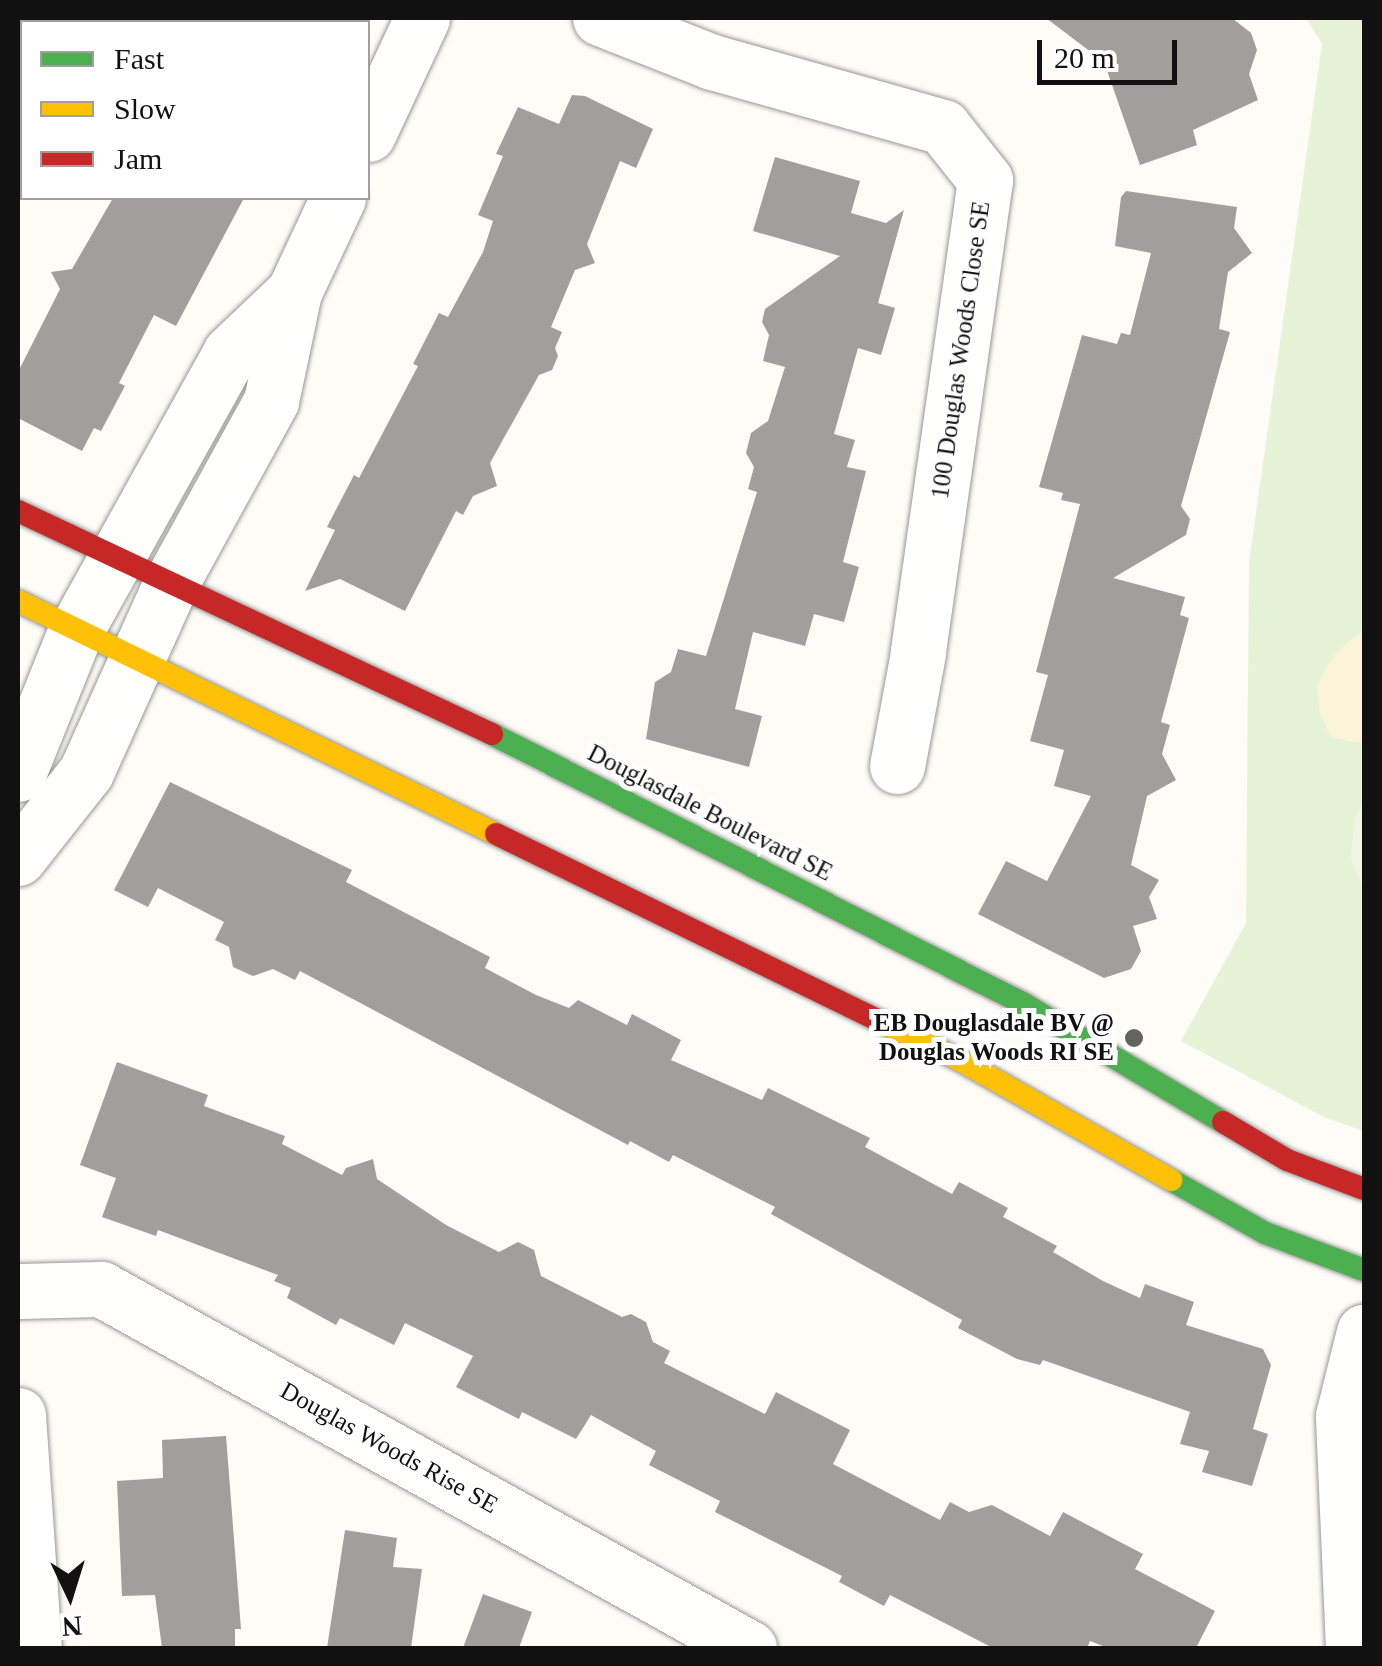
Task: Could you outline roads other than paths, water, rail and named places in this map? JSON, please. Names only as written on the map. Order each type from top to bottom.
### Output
[{"type":"street","points":[[370,130],[422,18]]},
{"type":"street","name":"100 Douglas Woods Close SE","points":[[600,18],[712,62],[944,127],[985,180],[918,653],[897,766]]},
{"type":"street","points":[[18,858],[86,772],[171,583],[270,401],[294,292],[337,200]]},
{"type":"street","points":[[18,774],[76,630],[230,353],[294,292]]},
{"type":"street","name":"Douglasdale Boulevard SE","points":[[18,511],[548,761],[1024,1004],[1287,1160],[1364,1189]]},
{"type":"street","points":[[18,601],[960,1060],[1265,1234],[1364,1270]]},
{"type":"street","name":"Douglas Woods Rise SE","points":[[18,1290],[101,1289],[749,1648]]},
{"type":"street","points":[[1353,1648],[1344,1416],[1364,1332]]},
{"type":"street","points":[[18,1415],[34,1648]]},
{"type":"place","name":"EB Douglasdale BV @ Douglas Woods RI SE","points":[[1134,1038]]}]
